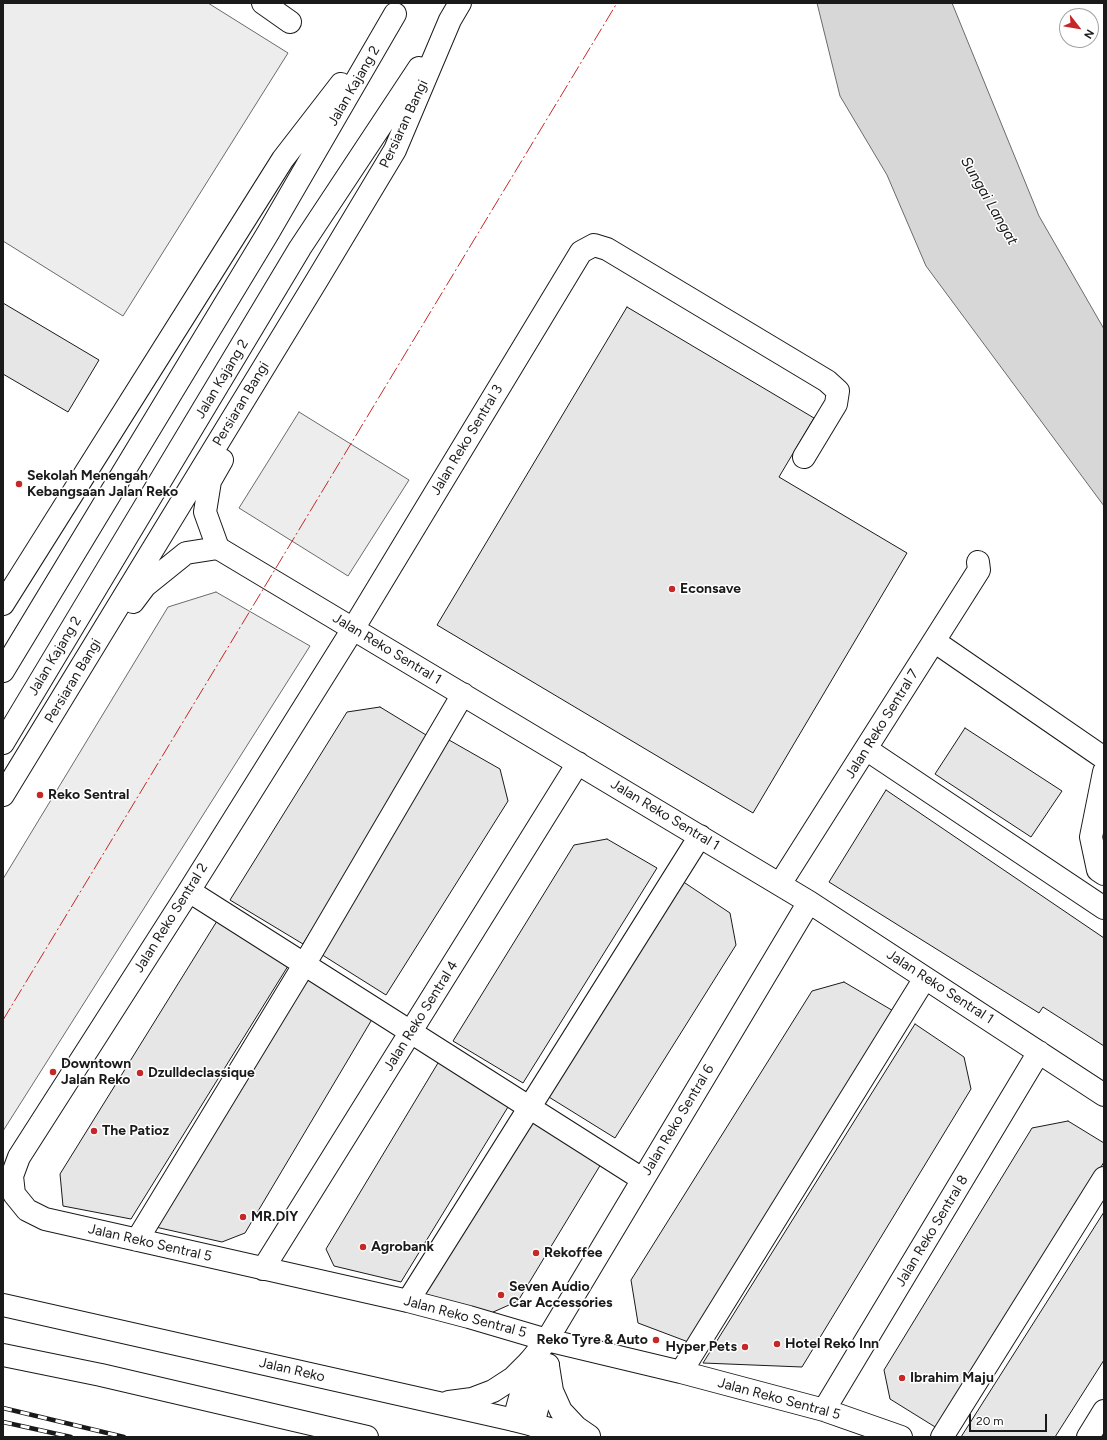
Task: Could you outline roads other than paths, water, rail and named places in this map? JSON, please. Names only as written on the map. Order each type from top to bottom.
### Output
[{"type":"street","points":[[262,3],[290,22]]},
{"type":"street","points":[[3,604],[283,159],[399,9]]},
{"type":"street","name":"Jalan Kajang 2","points":[[3,671],[268,233],[399,9]]},
{"type":"street","name":"Jalan Kajang 2","points":[[3,743],[300,248],[455,11]]},
{"type":"street","name":"Persiaran Bangi","points":[[3,795],[395,150],[455,11]]},
{"type":"street","name":"Jalan Reko Sentral 3","points":[[353,628],[581,252],[594,245],[606,249],[827,381],[838,392],[836,404],[804,457]]},
{"type":"street","points":[[57,707],[144,586],[186,553],[218,548],[205,512],[210,481],[293,337],[317,280]]},
{"type":"street","name":"Jalan Reko Sentral 1","points":[[218,548],[780,884],[1104,1094]]},
{"type":"street","name":"Jalan Reko Sentral 7","points":[[780,884],[979,570],[978,562]]},
{"type":"street","name":"Jalan Reko Sentral 2","points":[[27,1210],[14,1194],[12,1176],[19,1157],[189,891],[353,628]]},
{"type":"street","points":[[934,641],[1104,758]]},
{"type":"street","points":[[137,1240],[304,965],[463,694]]},
{"type":"street","points":[[866,749],[1104,908]]},
{"type":"street","name":"Jalan Reko Sentral 4","points":[[264,1269],[578,764]]},
{"type":"street","points":[[1104,772],[1091,837],[1098,870],[1104,874]]},
{"type":"street","points":[[408,1301],[700,836]]},
{"type":"street","points":[[189,891],[642,1180]]},
{"type":"street","name":"Jalan Reko Sentral 6","points":[[547,1340],[809,902]]},
{"type":"street","points":[[681,1372],[925,978]]},
{"type":"street","name":"Jalan Reko Sentral 8","points":[[824,1410],[1040,1052]]},
{"type":"street","points":[[942,1437],[1104,1178]]},
{"type":"street","name":"Jalan Reko Sentral 5","points":[[27,1210],[45,1219],[408,1301],[547,1340],[681,1372],[824,1410],[901,1437]]},
{"type":"street","name":"Jalan Reko","points":[[3,1305],[438,1403],[522,1430],[581,1437]]},
{"type":"street","points":[[522,1430],[539,1364],[547,1340]]},
{"type":"street","points":[[3,1355],[101,1375],[367,1437]]},
{"type":"street","points":[[438,1403],[472,1399],[493,1391],[539,1364]]},
{"type":"street","points":[[539,1364],[561,1411],[576,1427],[590,1437]]},
{"type":"street","points":[[1088,1437],[1104,1411]]},
{"type":"water","name":"Sungai Langat","points":[[817,3],[952,3],[1039,216],[1104,329],[1104,506],[926,266],[887,175],[840,96]]},
{"type":"railway","points":[[3,1408],[124,1437]]},
{"type":"railway","points":[[3,1422],[71,1437]]},
{"type":"place","name":"Sekolah Menengah Kebangsaan Jalan Reko","points":[[19,484]]},
{"type":"place","name":"Econsave","points":[[672,589]]},
{"type":"place","name":"Reko Sentral","points":[[40,795]]},
{"type":"place","name":"Downtown Jalan Reko","points":[[53,1072]]},
{"type":"place","name":"Dzulldeclassique","points":[[140,1073]]},
{"type":"place","name":"The Patioz","points":[[94,1131]]},
{"type":"place","name":"MR.DIY","points":[[243,1217]]},
{"type":"place","name":"Agrobank","points":[[363,1247]]},
{"type":"place","name":"Rekoffee","points":[[536,1253]]},
{"type":"place","name":"Seven Audio Car Accessories","points":[[501,1295]]},
{"type":"place","name":"Reko Tyre & Auto","points":[[656,1340]]},
{"type":"place","name":"Hotel Reko Inn","points":[[777,1344]]},
{"type":"place","name":"Hyper Pets","points":[[745,1347]]},
{"type":"place","name":"Ibrahim Maju","points":[[902,1378]]}]
